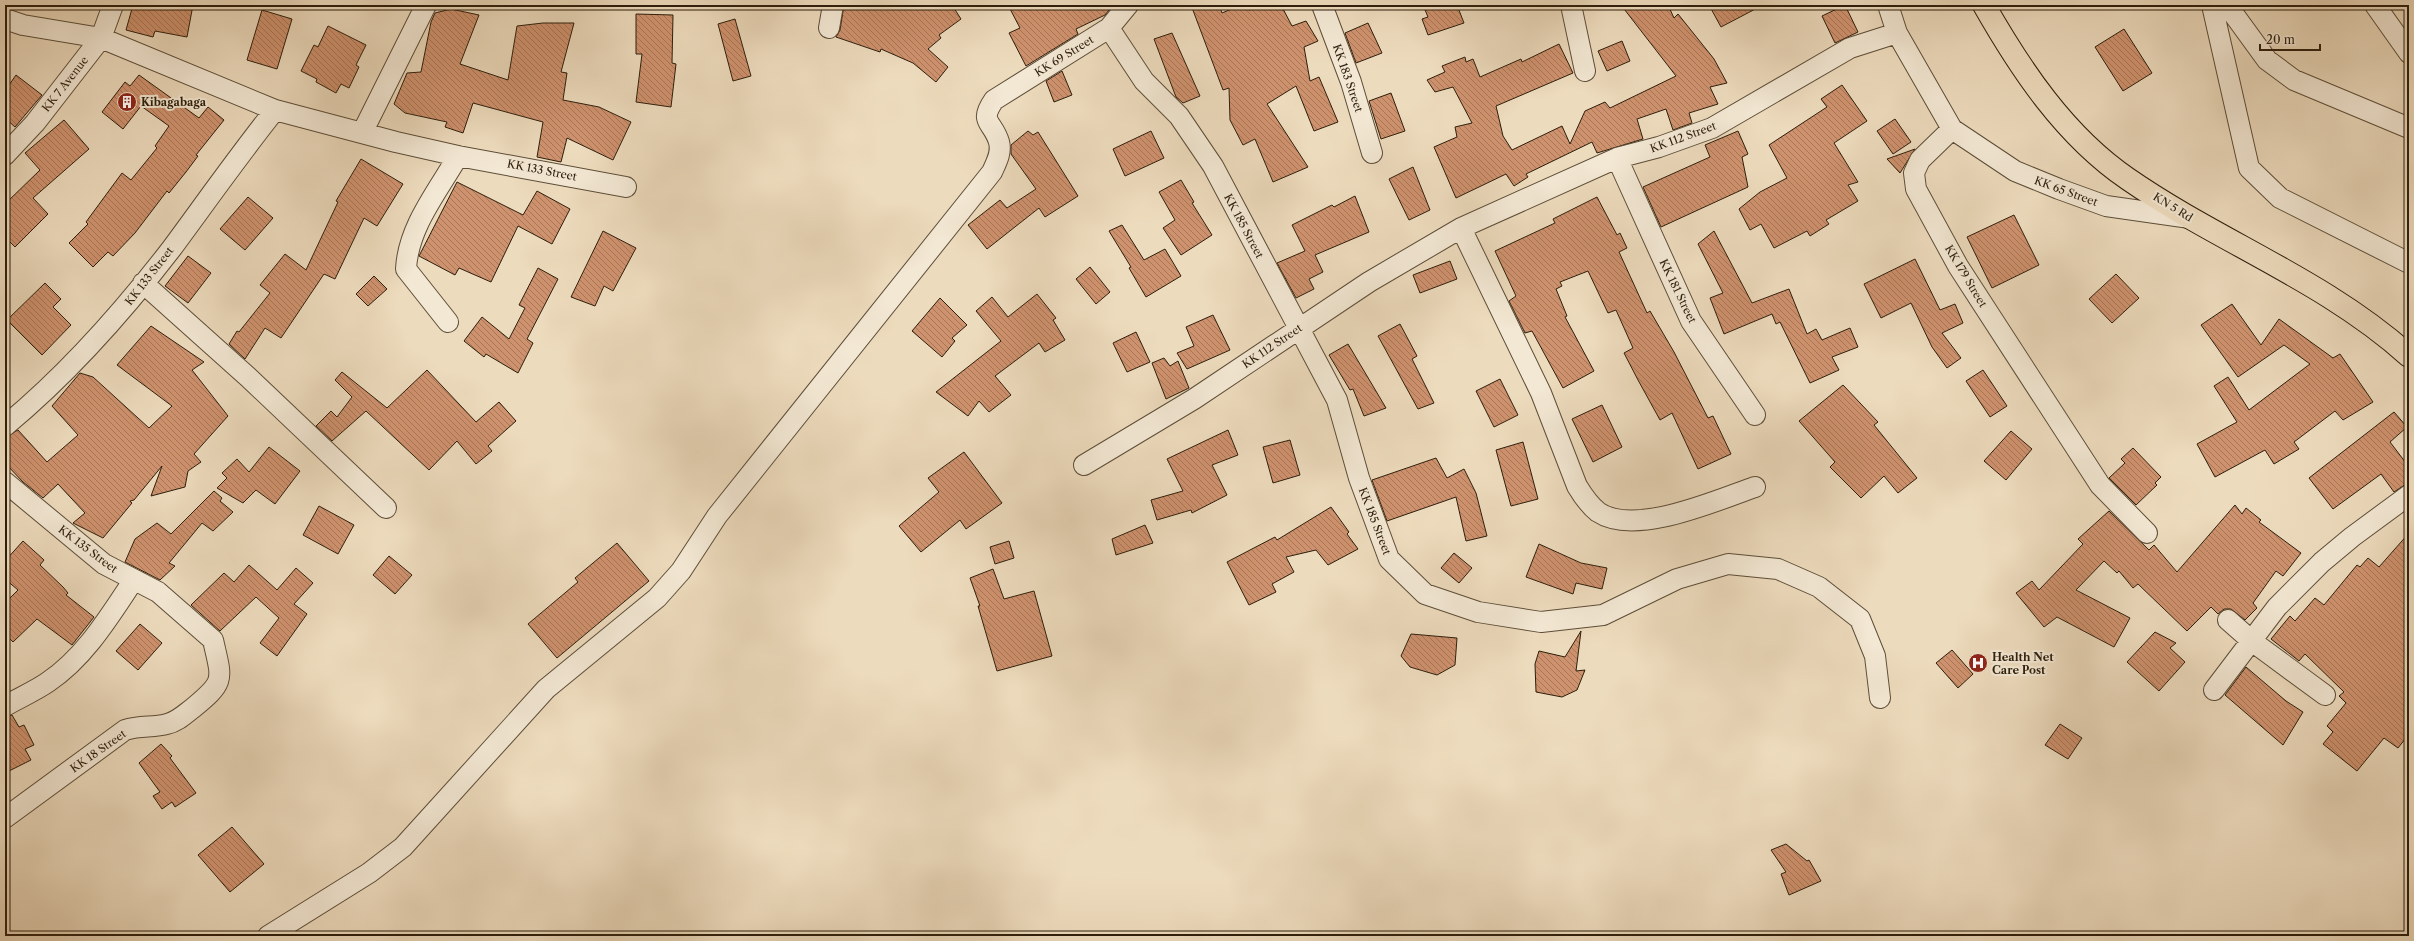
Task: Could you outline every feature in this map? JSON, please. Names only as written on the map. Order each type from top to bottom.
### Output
[{"type":"main road","name":"KN 5 Rd","points":[[1984,5],[2010,50],[2064,121],[2094,152],[2127,178],[2192,218],[2333,298],[2381,331],[2409,356]]},
{"type":"street","name":"KK 7 Avenue","points":[[5,155],[35,123],[101,38],[113,5]]},
{"type":"street","points":[[362,133],[426,5]]},
{"type":"street","points":[[829,28],[833,5]]},
{"type":"street","name":"KK 69 Street","points":[[268,936],[369,873],[403,847],[546,689],[657,598],[681,571],[717,516],[992,172],[999,158],[999,142],[987,122],[987,111],[994,100],[1109,28],[1128,5]]},
{"type":"street","name":"KK 183 Street","points":[[1322,5],[1350,82],[1372,152]]},
{"type":"street","points":[[1571,5],[1585,71]]},
{"type":"street","points":[[1888,5],[1897,33],[1952,129]]},
{"type":"street","points":[[2212,5],[2250,168],[2280,198],[2409,263]]},
{"type":"street","points":[[2226,5],[2267,60],[2294,80],[2409,128]]},
{"type":"street","points":[[2375,5],[2409,53]]},
{"type":"street","name":"KK 133 Street","points":[[5,18],[23,25],[101,38],[275,110],[458,156],[626,187]]},
{"type":"street","name":"KK 185 Street","points":[[1109,28],[1144,82],[1179,116],[1213,166],[1298,329],[1337,400],[1358,478],[1389,559],[1425,594],[1478,612],[1541,622],[1603,615],[1677,579],[1728,564],[1778,569],[1820,587],[1860,619],[1875,656],[1880,698]]},
{"type":"street","name":"KK 112 Street","points":[[1084,465],[1194,399],[1369,282],[1461,228],[1617,158],[1659,147],[1712,128],[1850,48],[1897,33]]},
{"type":"street","name":"KK 133 Street","points":[[5,426],[36,401],[86,351],[143,283],[275,110]]},
{"type":"street","name":"KK 65 Street","points":[[1952,129],[2015,171],[2059,189],[2106,206],[2192,218]]},
{"type":"street","name":"KK 179 Street","points":[[1952,129],[1920,160],[1914,172],[1916,190],[1958,266],[2100,485],[2147,533]]},
{"type":"street","points":[[448,322],[406,269],[407,253],[411,238],[458,156]]},
{"type":"street","name":"KK 181 Street","points":[[1617,158],[1691,321],[1755,415]]},
{"type":"street","points":[[1461,228],[1535,380],[1577,486],[1588,504],[1600,513],[1641,520],[1666,517],[1755,487]]},
{"type":"street","points":[[143,283],[254,382],[386,508]]},
{"type":"street","name":"KK 135 Street","points":[[5,482],[104,564],[133,581],[158,592],[213,640]]},
{"type":"street","points":[[2214,690],[2253,642],[2277,607],[2322,562],[2352,537],[2409,495]]},
{"type":"street","points":[[5,706],[49,682],[73,660],[96,634],[133,581]]},
{"type":"street","points":[[2228,620],[2253,642],[2324,696]]},
{"type":"street","name":"KK 18 Street","points":[[5,818],[125,730],[140,726],[167,724],[179,720],[214,691],[219,680],[213,640]]},
{"type":"building","points":[[133,5],[193,5],[187,37],[155,31],[153,37],[126,30]]},
{"type":"building","points":[[844,5],[952,5],[961,19],[939,35],[941,38],[928,49],[948,67],[936,82],[913,63],[881,49],[880,52],[836,37],[840,30]]},
{"type":"building","points":[[1008,5],[1113,5],[1105,15],[1076,29],[1078,34],[1026,66],[1009,33],[1020,28]]},
{"type":"building","points":[[1191,5],[1219,5],[1222,13],[1241,5],[1246,5],[1249,10],[1269,5],[1281,5],[1292,26],[1306,21],[1318,41],[1304,47],[1310,81],[1319,77],[1338,122],[1314,131],[1296,86],[1267,104],[1308,167],[1273,182],[1255,139],[1243,145],[1230,120],[1229,88],[1223,90]]},
{"type":"building","points":[[1423,5],[1457,5],[1464,23],[1428,35],[1422,19],[1428,17]]},
{"type":"building","points":[[1621,5],[1668,5],[1674,18],[1678,14],[1714,59],[1727,83],[1710,87],[1718,104],[1689,113],[1692,123],[1673,130],[1666,109],[1637,119],[1643,139],[1597,153],[1592,142],[1526,174],[1528,177],[1514,186],[1506,174],[1456,198],[1434,147],[1457,137],[1455,127],[1472,123],[1453,87],[1435,92],[1427,80],[1445,72],[1442,66],[1465,57],[1466,62],[1473,59],[1480,77],[1521,59],[1522,62],[1559,44],[1573,73],[1496,106],[1503,136],[1512,150],[1562,126],[1570,144],[1585,111],[1605,102],[1610,108],[1676,76]]},
{"type":"building","points":[[1709,5],[1763,5],[1721,27]]},
{"type":"building","points":[[1845,5],[1858,32],[1835,43],[1822,16]]},
{"type":"building","points":[[451,9],[479,15],[460,64],[508,80],[517,26],[543,23],[574,23],[561,72],[567,73],[563,100],[599,107],[631,122],[613,160],[567,138],[561,162],[537,157],[543,122],[473,103],[463,133],[445,127],[447,122],[405,113],[394,104],[407,73],[421,72],[431,22],[435,13]]},
{"type":"building","points":[[262,10],[292,19],[277,69],[247,60]]},
{"type":"building","points":[[636,14],[673,15],[672,63],[676,64],[671,107],[636,102],[642,54],[636,54]]},
{"type":"building","points":[[735,19],[751,76],[733,81],[718,24]]},
{"type":"building","points":[[1368,23],[1382,53],[1356,63],[1345,33]]},
{"type":"building","points":[[328,26],[366,45],[356,65],[359,67],[349,88],[341,84],[336,93],[316,82],[317,79],[301,71],[314,45],[318,47]]},
{"type":"building","points":[[2124,29],[2152,73],[2123,91],[2095,47]]},
{"type":"building","points":[[1172,33],[1200,96],[1183,103],[1176,97],[1154,39]]},
{"type":"building","points":[[1622,41],[1630,61],[1607,71],[1598,51]]},
{"type":"building","points":[[1062,71],[1072,95],[1054,102],[1046,81]]},
{"type":"building","points":[[16,75],[42,95],[15,127],[5,118],[5,91]]},
{"type":"building","points":[[139,75],[199,118],[208,107],[224,120],[196,155],[198,156],[186,172],[169,193],[167,191],[135,233],[113,256],[108,252],[93,267],[69,243],[88,224],[86,222],[122,173],[131,180],[157,148],[155,146],[169,126],[141,106],[123,129],[102,112],[125,82],[130,86]]},
{"type":"building","points":[[1842,85],[1867,121],[1834,143],[1858,182],[1848,185],[1858,201],[1826,220],[1829,224],[1810,236],[1807,231],[1774,248],[1761,224],[1750,230],[1739,209],[1760,192],[1787,178],[1769,145],[1827,107],[1821,99]]},
{"type":"building","points":[[1391,93],[1405,131],[1381,139],[1369,101]]},
{"type":"building","points":[[1895,119],[1911,142],[1893,154],[1877,131]]},
{"type":"building","points":[[64,120],[89,149],[33,198],[48,214],[15,247],[5,237],[5,204],[40,170],[25,153]]},
{"type":"building","points":[[1028,131],[1033,135],[1038,132],[1078,196],[1045,217],[1039,208],[987,249],[968,225],[1000,200],[1007,208],[1036,189],[1011,154],[1011,145]]},
{"type":"building","points":[[1151,131],[1164,158],[1125,176],[1113,149]]},
{"type":"building","points":[[1738,131],[1748,154],[1742,157],[1748,187],[1661,227],[1643,187],[1710,157],[1705,145]]},
{"type":"building","points":[[1915,149],[1900,173],[1887,159]]},
{"type":"building","points":[[361,159],[403,184],[377,226],[364,218],[335,279],[324,274],[281,338],[265,328],[245,359],[229,344],[237,331],[239,332],[270,293],[260,285],[285,254],[306,270],[338,202],[336,201]]},
{"type":"building","points":[[1413,167],[1430,210],[1409,220],[1389,179]]},
{"type":"building","points":[[1181,180],[1194,202],[1192,203],[1212,235],[1181,255],[1163,228],[1175,220],[1159,192]]},
{"type":"building","points":[[457,182],[523,215],[537,191],[570,209],[552,244],[518,226],[491,282],[459,268],[455,275],[419,256]]},
{"type":"building","points":[[1355,196],[1369,232],[1315,255],[1323,272],[1309,279],[1314,289],[1296,298],[1277,263],[1305,251],[1292,225],[1332,205],[1334,207]]},
{"type":"building","points":[[248,197],[273,218],[245,250],[220,229]]},
{"type":"building","points":[[1597,197],[1617,235],[1620,233],[1627,248],[1619,252],[1647,313],[1650,311],[1674,352],[1708,418],[1713,416],[1731,454],[1698,469],[1672,413],[1660,420],[1624,353],[1633,348],[1616,310],[1608,313],[1588,271],[1560,282],[1562,286],[1556,289],[1567,316],[1565,317],[1594,371],[1563,388],[1532,331],[1525,333],[1509,301],[1516,296],[1495,251],[1555,223],[1553,219]]},
{"type":"building","points":[[2014,215],[2039,265],[1992,288],[1967,237]]},
{"type":"building","points":[[1122,225],[1144,260],[1165,249],[1181,276],[1146,297],[1129,268],[1131,267],[1109,231]]},
{"type":"building","points":[[603,231],[636,248],[613,291],[604,286],[595,306],[571,297]]},
{"type":"building","points":[[1714,231],[1752,303],[1789,289],[1807,334],[1816,329],[1822,340],[1850,328],[1858,347],[1832,357],[1839,370],[1810,383],[1780,322],[1776,324],[1772,314],[1724,334],[1710,298],[1723,293],[1698,244]]},
{"type":"building","points":[[188,256],[211,273],[188,303],[165,286]]},
{"type":"building","points":[[1915,259],[1940,310],[1955,304],[1963,323],[1942,333],[1961,358],[1947,368],[1932,347],[1911,303],[1881,318],[1864,284]]},
{"type":"building","points":[[1450,261],[1457,279],[1420,293],[1413,275]]},
{"type":"building","points":[[1090,267],[1110,292],[1096,304],[1076,279]]},
{"type":"building","points":[[538,268],[558,279],[527,339],[533,343],[518,373],[486,354],[484,357],[464,341],[482,317],[509,339],[525,308],[519,305]]},
{"type":"building","points":[[2116,274],[2139,298],[2112,323],[2089,299]]},
{"type":"building","points":[[374,276],[387,289],[368,306],[356,294]]},
{"type":"building","points":[[45,283],[61,299],[53,307],[71,325],[42,355],[7,320]]},
{"type":"building","points":[[1037,294],[1056,318],[1053,320],[1065,340],[1045,352],[1039,343],[995,376],[1011,395],[989,412],[979,401],[968,416],[936,392],[1001,341],[976,311],[992,297],[1008,317]]},
{"type":"building","points":[[940,298],[967,325],[952,338],[955,341],[942,357],[912,331]]},
{"type":"building","points":[[2232,304],[2261,345],[2279,319],[2333,358],[2340,354],[2373,402],[2343,420],[2335,411],[2294,442],[2299,449],[2274,464],[2265,450],[2215,477],[2197,444],[2237,422],[2214,386],[2228,377],[2249,410],[2310,364],[2284,345],[2238,377],[2201,325]]},
{"type":"building","points":[[1213,315],[1230,350],[1187,369],[1177,353],[1194,346],[1186,327]]},
{"type":"building","points":[[1400,324],[1417,356],[1412,359],[1434,403],[1418,409],[1378,336]]},
{"type":"building","points":[[151,326],[204,362],[192,370],[228,416],[194,454],[201,462],[188,471],[185,487],[151,496],[162,466],[134,500],[130,501],[132,503],[103,538],[73,523],[85,513],[58,484],[43,498],[23,482],[5,463],[5,437],[18,430],[47,462],[78,435],[52,406],[80,373],[93,377],[149,428],[172,406],[117,365]]},
{"type":"building","points":[[1136,332],[1150,362],[1127,372],[1113,343]]},
{"type":"building","points":[[1348,344],[1386,408],[1364,416],[1353,389],[1350,390],[1329,355]]},
{"type":"building","points":[[1164,358],[1170,366],[1178,361],[1189,388],[1166,399],[1152,363]]},
{"type":"building","points":[[427,370],[476,422],[499,402],[516,421],[488,446],[492,451],[476,464],[457,441],[429,470],[366,411],[332,441],[316,426],[331,411],[337,417],[352,397],[335,380],[342,372],[387,408]]},
{"type":"building","points":[[1983,370],[2007,406],[1990,417],[1966,381]]},
{"type":"building","points":[[1500,379],[1518,415],[1494,427],[1476,391]]},
{"type":"building","points":[[1843,385],[1878,422],[1874,425],[1917,478],[1898,493],[1884,476],[1861,498],[1830,467],[1835,462],[1799,421]]},
{"type":"building","points":[[1602,405],[1622,447],[1593,462],[1572,419]]},
{"type":"building","points":[[2394,412],[2407,427],[2390,442],[2409,467],[2409,482],[2394,492],[2381,474],[2333,509],[2309,478]]},
{"type":"building","points":[[1228,430],[1238,455],[1212,465],[1227,495],[1192,513],[1191,510],[1157,520],[1151,500],[1183,491],[1167,459]]},
{"type":"building","points":[[2011,431],[2032,449],[2006,480],[1984,461]]},
{"type":"building","points":[[1290,440],[1300,475],[1273,483],[1263,447]]},
{"type":"building","points":[[1523,442],[1538,499],[1511,506],[1496,450]]},
{"type":"building","points":[[269,447],[300,471],[275,504],[256,490],[243,503],[217,488],[227,478],[222,473],[237,459],[249,472]]},
{"type":"building","points":[[2133,448],[2161,477],[2155,483],[2157,485],[2136,505],[2109,478],[2125,463],[2121,459]]},
{"type":"building","points":[[964,452],[1002,503],[966,529],[960,520],[921,552],[899,526],[939,492],[928,478]]},
{"type":"building","points":[[1436,458],[1447,478],[1464,469],[1476,493],[1487,536],[1466,541],[1456,497],[1387,521],[1372,480]]},
{"type":"building","points":[[214,491],[222,498],[220,501],[233,512],[213,531],[202,523],[169,563],[175,566],[160,580],[125,562],[135,539],[157,523],[171,534]]},
{"type":"building","points":[[2235,505],[2242,514],[2246,508],[2261,520],[2259,522],[2301,553],[2283,576],[2276,571],[2253,603],[2257,608],[2245,620],[2231,609],[2224,609],[2218,614],[2211,607],[2187,631],[2138,584],[2133,588],[2119,571],[2117,573],[2104,561],[2076,590],[2130,618],[2114,647],[2057,617],[2044,627],[2016,593],[2032,581],[2039,590],[2083,544],[2078,539],[2109,511],[2149,550],[2154,545],[2177,572]]},
{"type":"building","points":[[319,506],[354,525],[338,554],[303,535]]},
{"type":"building","points":[[1331,507],[1349,532],[1347,534],[1358,549],[1328,565],[1316,550],[1286,557],[1294,572],[1272,584],[1276,592],[1249,605],[1227,562],[1275,537],[1277,540]]},
{"type":"building","points":[[1145,525],[1153,543],[1116,555],[1112,539]]},
{"type":"building","points":[[2409,533],[2409,734],[2398,748],[2384,738],[2357,771],[2323,744],[2333,732],[2327,726],[2346,703],[2339,696],[2344,692],[2305,654],[2299,661],[2271,639],[2290,616],[2295,621],[2315,598],[2324,605],[2357,565],[2360,567],[2368,558],[2379,567]]},
{"type":"building","points":[[23,541],[44,560],[40,565],[63,587],[68,593],[66,595],[94,617],[72,645],[37,619],[13,642],[5,634],[5,603],[18,590],[5,579],[5,561]]},
{"type":"building","points":[[1009,541],[1014,558],[995,564],[990,547]]},
{"type":"building","points":[[617,543],[649,581],[557,658],[528,624],[578,582],[575,578]]},
{"type":"building","points":[[1539,544],[1581,563],[1607,568],[1602,589],[1576,583],[1573,594],[1526,577]]},
{"type":"building","points":[[1454,553],[1472,568],[1459,583],[1441,568]]},
{"type":"building","points":[[389,556],[412,575],[395,594],[373,575]]},
{"type":"building","points":[[249,565],[277,590],[296,568],[313,583],[294,604],[307,614],[277,656],[260,643],[279,618],[256,597],[220,631],[191,605],[224,573],[234,582]]},
{"type":"building","points":[[993,569],[1004,599],[1034,591],[1052,656],[997,671],[978,606],[980,606],[970,578]]},
{"type":"building","points":[[140,624],[162,643],[138,670],[116,651]]},
{"type":"building","points":[[1581,631],[1576,671],[1585,670],[1577,690],[1562,697],[1536,692],[1535,664],[1539,651],[1565,657]]},
{"type":"building","points":[[2155,632],[2176,643],[2170,648],[2185,662],[2159,691],[2127,662]]},
{"type":"building","points":[[1411,634],[1457,638],[1455,665],[1437,675],[1410,667],[1401,656]]},
{"type":"building","points":[[1952,650],[1973,674],[1958,688],[1936,663]]},
{"type":"building","points":[[2246,667],[2286,701],[2303,712],[2283,745],[2225,695]]},
{"type":"building","points":[[12,715],[19,727],[24,725],[34,745],[25,749],[31,760],[5,773],[5,717]]},
{"type":"building","points":[[2060,724],[2082,738],[2068,759],[2045,745]]},
{"type":"building","points":[[161,744],[172,756],[170,758],[196,793],[175,807],[172,802],[162,809],[153,796],[160,792],[139,763]]},
{"type":"building","points":[[232,827],[264,864],[230,892],[198,855]]},
{"type":"building","points":[[1786,844],[1807,861],[1809,860],[1821,881],[1789,895],[1781,874],[1786,872],[1771,850]]},
{"type":"place","name":"Kibagabaga","points":[[127,102]]},
{"type":"place","name":"Health Net Care Post","points":[[1978,663]]}]
